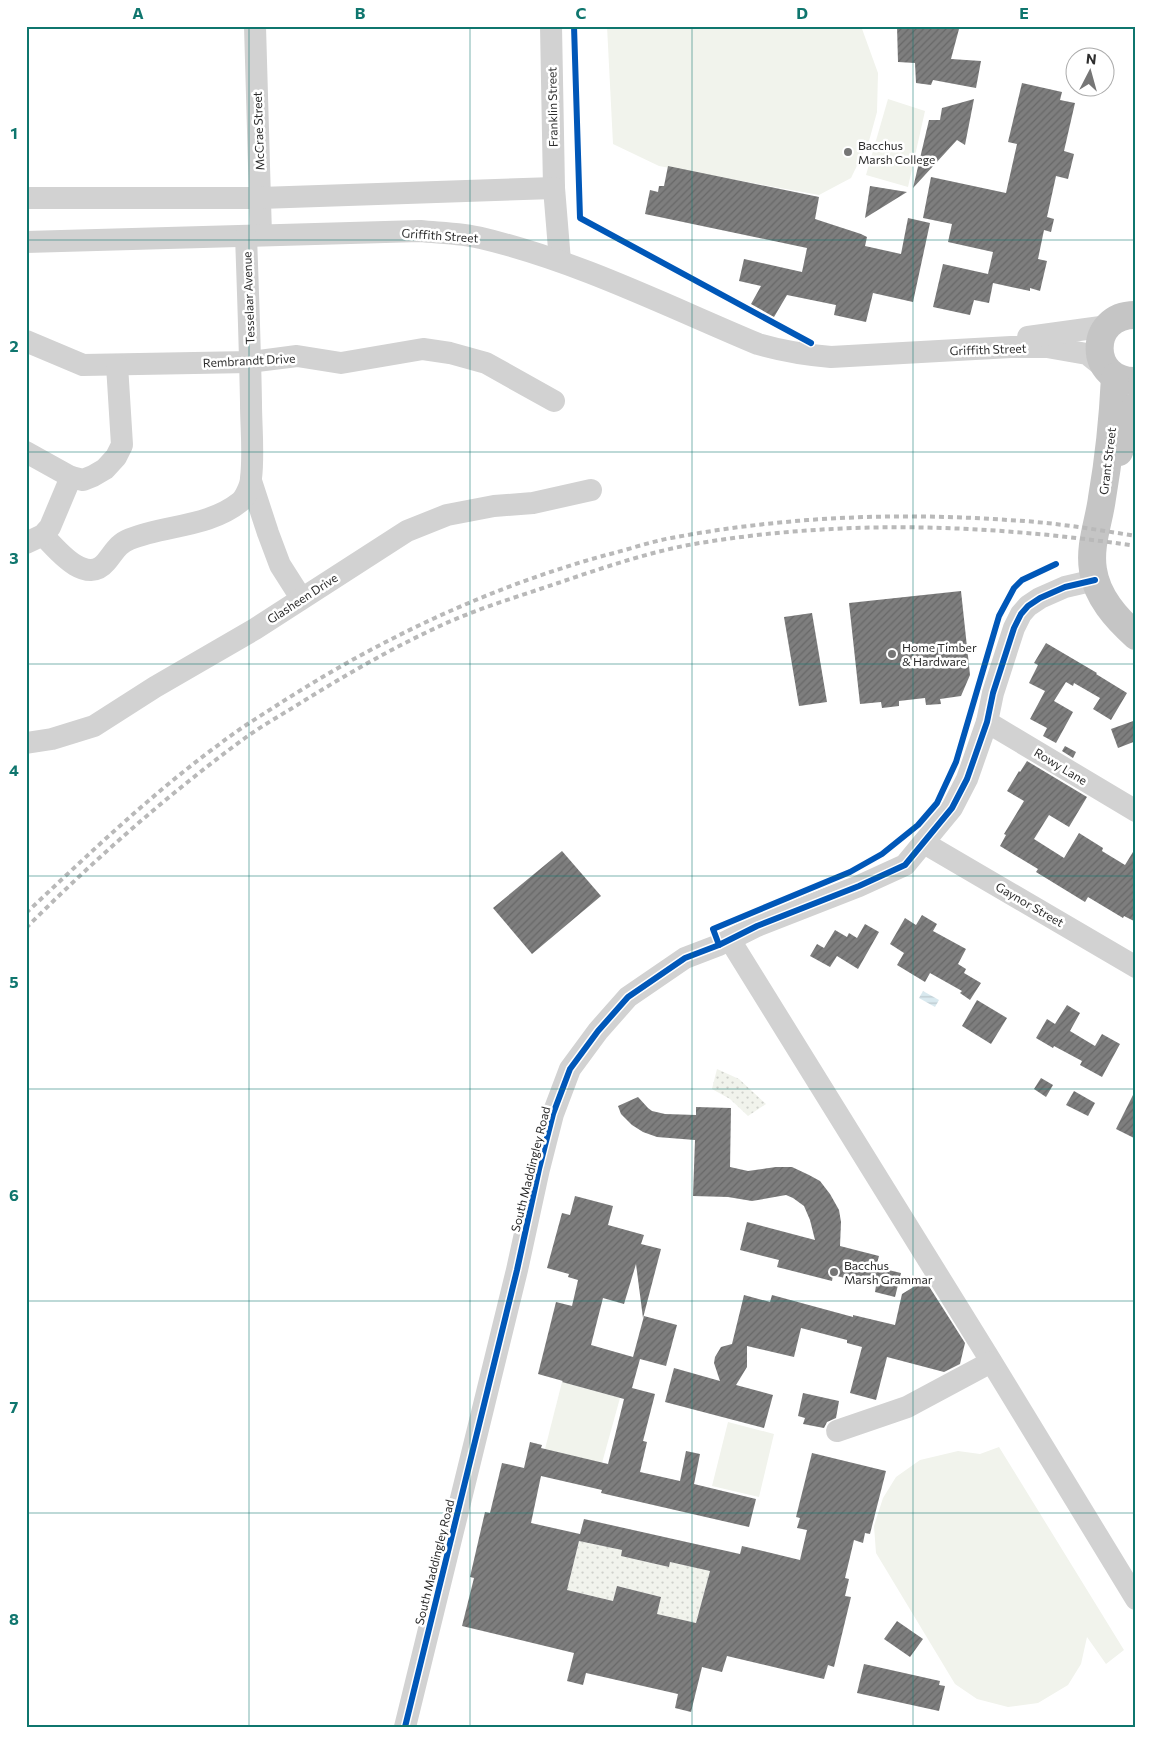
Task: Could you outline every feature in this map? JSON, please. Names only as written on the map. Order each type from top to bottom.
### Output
[{"type":"main road","points":[[1119,376],[1102,361],[1099,346],[1102,335],[1127,314]]},
{"type":"main road","name":"Grant Street","points":[[1102,503],[1119,376]]},
{"type":"main road","name":"Grant Street","points":[[1102,503],[1136,406]]},
{"type":"main road","points":[[1102,503],[1093,540],[1092,553],[1095,580],[1101,596],[1112,613],[1136,636]]},
{"type":"street","name":"McCrae Street","points":[[254,236],[260,198],[255,26]]},
{"type":"street","name":"Franklin Street","points":[[551,26],[554,188],[560,261]]},
{"type":"street","points":[[26,198],[260,198],[554,188]]},
{"type":"street","name":"Franklin Street","points":[[535,252],[548,220],[554,188]]},
{"type":"street","name":"Griffith Street","points":[[26,242],[420,231],[479,237],[535,252],[585,270],[758,344],[805,355],[831,357],[863,356],[1011,347],[1047,347],[1087,354],[1119,376]]},
{"type":"street","name":"Tesselaar Avenue","points":[[254,236],[250,362],[251,481],[280,565],[301,598]]},
{"type":"street","name":"Griffith Street","points":[[863,356],[1006,340],[1127,314]]},
{"type":"street","name":"Rembrandt Drive","points":[[26,341],[83,365],[250,362],[297,356],[341,364],[415,350],[450,353],[486,363],[554,401]]},
{"type":"street","points":[[26,452],[71,478],[83,480],[105,469],[116,457],[122,445],[118,365]]},
{"type":"street","points":[[71,478],[50,527],[35,539],[87,571],[98,570],[123,542],[140,535],[220,515],[242,500],[251,481]]},
{"type":"street","name":"Glasheen Drive","points":[[26,743],[52,739],[94,726],[155,687],[255,629],[406,531],[426,522],[446,515],[533,503],[591,490]]},
{"type":"street","name":"South Maddingley Road","points":[[405,1727],[515,1280],[539,1169],[553,1114],[570,1069],[598,1031],[628,997],[685,958],[730,940],[757,926],[859,886],[904,865],[952,808],[967,779],[987,722],[993,693],[1020,614],[1040,598],[1066,587],[1095,580]]},
{"type":"street","name":"Rowy Lane","points":[[987,722],[1136,811]]},
{"type":"street","name":"Gaynor Street","points":[[924,843],[1136,966]]},
{"type":"street","points":[[730,940],[1136,1599]]},
{"type":"street","points":[[837,1432],[907,1406],[991,1362]]},
{"type":"shaded area","points":[[607,26],[861,26],[878,73],[877,112],[869,141],[851,178],[819,195],[659,166],[613,144]]},
{"type":"shaded area","points":[[888,99],[925,111],[908,187],[866,175]]},
{"type":"shaded area","points":[[923,991],[939,1000],[935,1007],[919,998]]},
{"type":"shaded area","points":[[717,1069],[739,1079],[766,1104],[748,1116],[730,1099],[712,1089]]},
{"type":"shaded area","points":[[562,1382],[620,1398],[602,1463],[545,1449]]},
{"type":"shaded area","points":[[728,1422],[774,1434],[759,1497],[712,1486]]},
{"type":"shaded area","points":[[999,1447],[1124,1650],[1106,1664],[1087,1637],[1081,1664],[1068,1685],[1038,1703],[1008,1707],[977,1699],[955,1684],[876,1553],[874,1526],[883,1498],[896,1477],[920,1460],[958,1451],[980,1454]]},
{"type":"shaded area","points":[[579,1541],[622,1550],[621,1556],[669,1567],[670,1562],[710,1571],[696,1623],[657,1614],[661,1597],[617,1586],[613,1601],[571,1591],[565,1597]]},
{"type":"building","points":[[897,26],[954,26],[959,29],[951,59],[981,61],[976,88],[933,80],[931,85],[916,83],[915,63],[898,62]]},
{"type":"building","points":[[1022,83],[1062,92],[1060,100],[1075,103],[1064,151],[1074,154],[1068,179],[1056,176],[1047,217],[1054,219],[1051,232],[1044,230],[1038,259],[1047,261],[1040,291],[1030,288],[1030,291],[993,283],[989,303],[974,300],[970,315],[933,307],[943,264],[988,274],[993,252],[948,242],[952,224],[923,218],[931,177],[1006,193],[1017,144],[1008,142]]},
{"type":"building","points":[[974,99],[965,145],[957,140],[913,188],[929,120],[940,120],[942,108]]},
{"type":"building","points":[[668,166],[819,197],[815,219],[867,237],[865,246],[901,254],[908,218],[930,223],[913,302],[873,293],[866,322],[834,315],[836,305],[787,295],[774,317],[751,304],[761,286],[739,281],[744,259],[802,272],[807,248],[645,214],[650,190],[658,192],[659,186],[664,186]]},
{"type":"building","points":[[870,186],[907,192],[865,218]]},
{"type":"building","points":[[961,591],[970,675],[961,696],[940,699],[941,704],[926,705],[925,698],[899,701],[899,706],[882,708],[881,702],[860,704],[849,603]]},
{"type":"building","points":[[812,613],[827,702],[799,706],[784,617]]},
{"type":"building","points":[[1046,643],[1127,693],[1111,720],[1093,709],[1100,698],[1074,683],[1073,686],[1066,682],[1054,701],[1073,712],[1056,743],[1043,736],[1047,728],[1030,719],[1045,691],[1029,683],[1038,665],[1034,663]]},
{"type":"building","points":[[1136,720],[1136,741],[1118,748],[1111,729]]},
{"type":"building","points":[[1065,746],[1076,752],[1073,758],[1062,751]]},
{"type":"building","points":[[1027,761],[1087,797],[1069,827],[1049,815],[1034,839],[1064,858],[1079,833],[1103,848],[1102,851],[1125,865],[1136,847],[1136,922],[1124,916],[1123,918],[1088,897],[1085,902],[1036,872],[1038,869],[1000,846],[1006,835],[1004,834],[1024,801],[1007,791]]},
{"type":"building","points":[[562,851],[601,896],[532,954],[493,908]]},
{"type":"building","points":[[922,915],[937,924],[933,931],[966,949],[958,964],[966,969],[964,973],[981,983],[970,1000],[960,993],[962,991],[930,973],[925,982],[897,965],[904,953],[890,944],[905,918],[916,925]]},
{"type":"building","points":[[865,924],[879,932],[858,969],[837,956],[830,967],[810,956],[817,944],[824,948],[835,930],[847,937],[849,933],[857,938]]},
{"type":"building","points":[[977,1000],[1007,1018],[991,1044],[962,1026]]},
{"type":"building","points":[[1067,1005],[1080,1013],[1070,1031],[1095,1046],[1102,1034],[1120,1044],[1102,1077],[1080,1065],[1082,1061],[1036,1038],[1047,1019],[1055,1024]]},
{"type":"building","points":[[1041,1078],[1053,1085],[1046,1097],[1034,1089]]},
{"type":"building","points":[[1136,1089],[1136,1139],[1116,1129]]},
{"type":"building","points":[[1074,1091],[1095,1103],[1088,1116],[1066,1105]]},
{"type":"building","points":[[638,1097],[652,1111],[665,1114],[696,1115],[696,1107],[731,1108],[730,1167],[748,1171],[792,1167],[820,1181],[839,1210],[841,1222],[840,1246],[879,1256],[876,1267],[901,1273],[895,1297],[875,1292],[876,1286],[833,1275],[832,1281],[777,1267],[779,1260],[740,1250],[747,1222],[815,1240],[804,1206],[786,1195],[752,1201],[728,1197],[693,1196],[695,1140],[657,1137],[643,1132],[632,1125],[621,1114],[618,1106]]},
{"type":"building","points":[[575,1196],[613,1206],[608,1225],[644,1235],[641,1244],[661,1249],[643,1318],[636,1264],[624,1304],[603,1298],[591,1345],[633,1357],[644,1316],[677,1325],[666,1366],[640,1359],[632,1388],[655,1394],[643,1441],[647,1442],[640,1472],[680,1481],[686,1451],[700,1454],[694,1484],[756,1499],[749,1527],[601,1493],[602,1490],[541,1476],[531,1523],[580,1534],[584,1519],[740,1554],[742,1546],[800,1560],[807,1530],[797,1528],[800,1518],[796,1517],[812,1453],[886,1471],[870,1534],[865,1533],[863,1543],[854,1540],[845,1578],[849,1579],[845,1596],[851,1597],[834,1667],[828,1665],[824,1679],[727,1656],[722,1672],[702,1667],[691,1712],[675,1708],[678,1694],[586,1673],[583,1685],[567,1681],[574,1653],[462,1626],[474,1578],[470,1577],[485,1512],[490,1513],[502,1463],[524,1468],[530,1442],[542,1445],[541,1448],[608,1464],[624,1399],[538,1374],[556,1302],[572,1306],[578,1280],[568,1277],[569,1274],[547,1268],[562,1213],[570,1215]],"holes":[[[579,1541],[622,1550],[621,1556],[669,1567],[670,1562],[710,1571],[696,1623],[657,1614],[661,1597],[617,1586],[613,1601],[567,1590]]]},
{"type":"building","points":[[925,1280],[965,1343],[960,1364],[944,1372],[887,1357],[876,1400],[850,1393],[862,1347],[847,1343],[847,1340],[801,1328],[794,1357],[747,1346],[747,1367],[736,1385],[773,1395],[764,1428],[665,1402],[674,1368],[720,1381],[714,1363],[715,1357],[721,1347],[732,1344],[744,1295],[770,1302],[772,1295],[853,1317],[853,1315],[895,1325],[902,1294]]},
{"type":"building","points":[[803,1393],[839,1401],[836,1418],[827,1422],[824,1428],[803,1424],[805,1418],[798,1416]]},
{"type":"building","points":[[897,1621],[923,1639],[910,1657],[884,1639]]},
{"type":"building","points":[[864,1664],[940,1681],[939,1685],[945,1686],[939,1711],[857,1693]]},
{"type":"railway","points":[[26,913],[121,825],[228,737],[358,657],[438,616],[520,582],[606,555],[671,538],[755,525],[797,521],[923,516],[1056,524],[1136,536]]},
{"type":"railway","points":[[26,928],[132,829],[187,782],[252,733],[336,681],[388,652],[424,633],[500,602],[660,551],[749,536],[804,531],[915,527],[970,529],[1026,533],[1136,546]]},
{"type":"cycle path","points":[[574,26],[580,218],[811,343]]},
{"type":"cycle path","points":[[719,945],[713,929],[850,872],[882,854],[918,825],[937,803],[956,762],[999,616],[1014,588],[1022,580],[1056,564]]},
{"type":"cycle path","points":[[405,1727],[517,1270],[539,1169],[553,1114],[570,1069],[598,1031],[628,997],[685,958],[905,865],[952,808],[967,779],[987,722],[993,693],[1014,628],[1021,614],[1028,606],[1040,598],[1065,587],[1095,580]]},
{"type":"place","name":"Bacchus Marsh College","points":[[848,152]]},
{"type":"place","name":"Home Timber & Hardware","points":[[892,654]]},
{"type":"place","name":"Bacchus Marsh Grammar","points":[[834,1272]]}]
